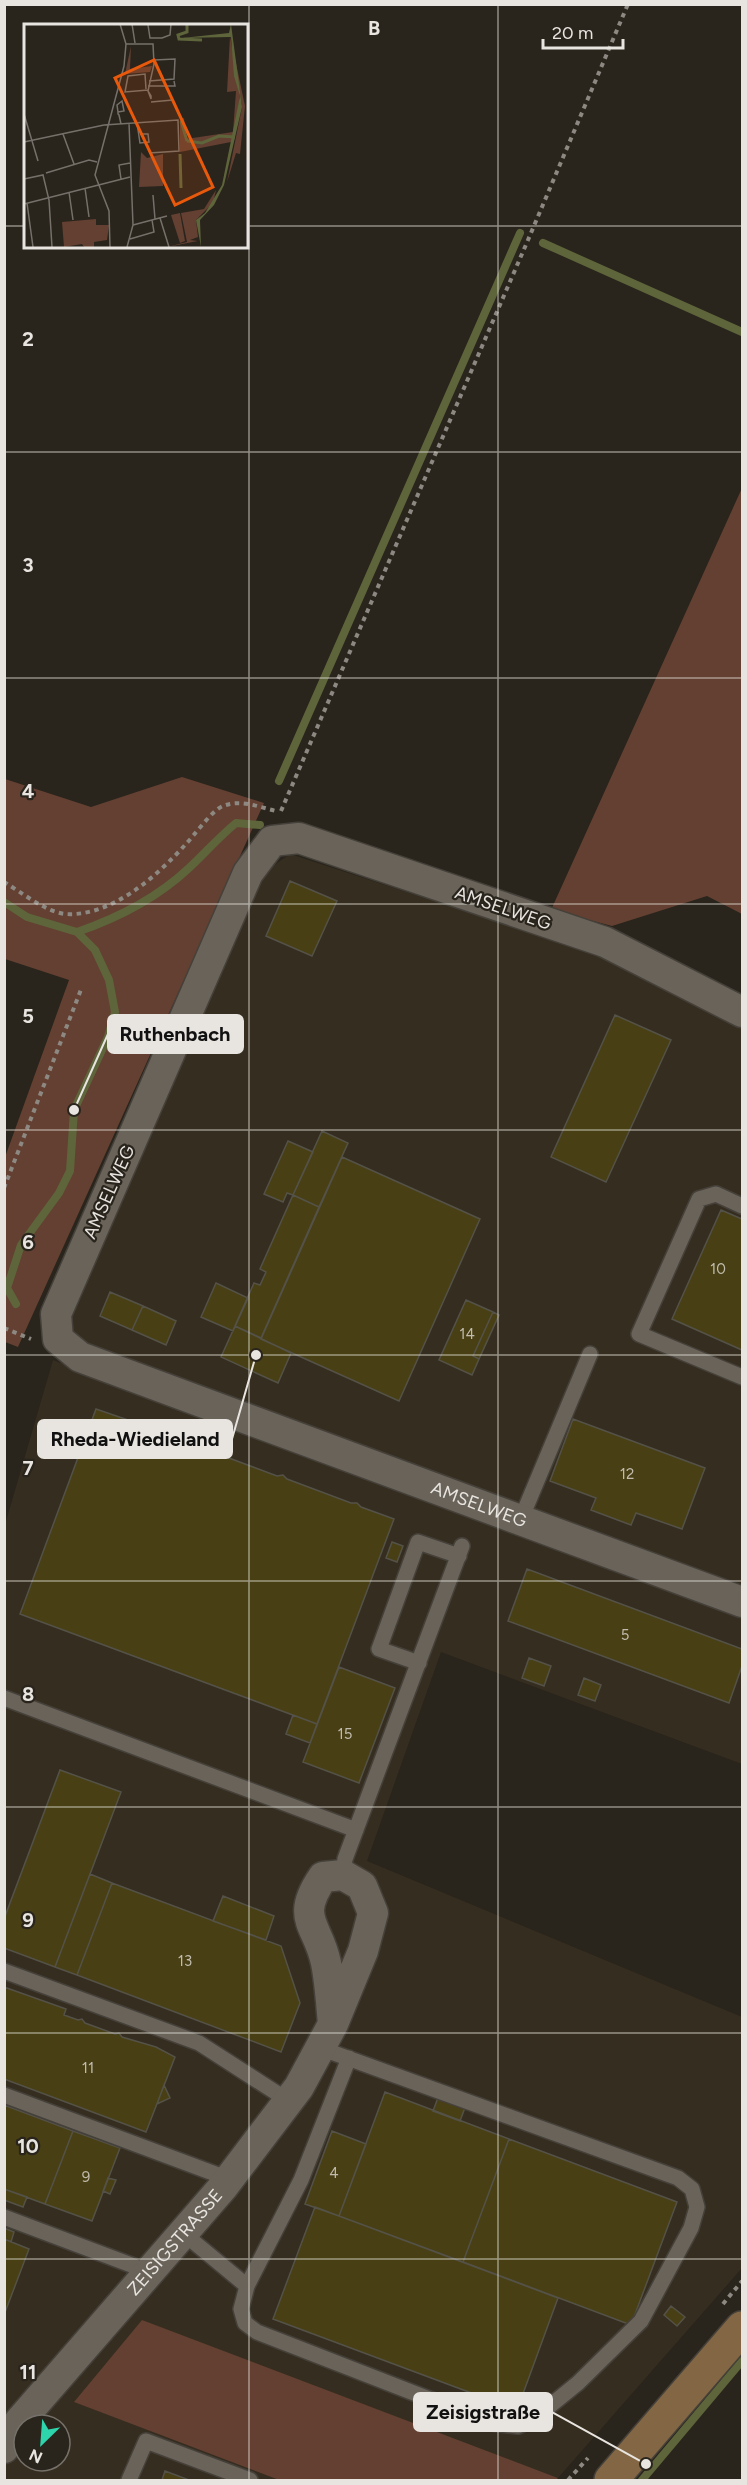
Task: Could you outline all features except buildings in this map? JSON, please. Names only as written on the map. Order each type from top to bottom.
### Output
[{"type":"main road","points":[[611,2481],[742,2328]]},
{"type":"street","name":"AMSELWEG","points":[[741,1597],[80,1357],[58,1339],[56,1314],[248,873],[272,841],[299,838],[605,942],[742,1012]]},
{"type":"street","name":"ZEISIGSTRASSE","points":[[4,2448],[19,2422],[229,2179],[299,2087],[327,2036],[363,1951],[374,1913],[362,1886],[343,1875]]},
{"type":"street","points":[[327,2036],[326,1962],[309,1920],[311,1895],[323,1877],[343,1875]]},
{"type":"lane","points":[[742,1206],[716,1194],[699,1199],[639,1334],[742,1377]]},
{"type":"lane","points":[[521,1519],[590,1354]]},
{"type":"lane","points":[[343,1875],[345,1859],[419,1663],[461,1551],[418,1542],[379,1649],[419,1663]]},
{"type":"lane","points":[[4,1698],[356,1830]]},
{"type":"lane","points":[[4,1971],[199,2043],[289,2101]]},
{"type":"lane","points":[[327,2036],[349,2058],[678,2178],[692,2189],[697,2206],[691,2228],[641,2321],[578,2383],[535,2418],[518,2426],[491,2424],[256,2332],[245,2323],[241,2309],[247,2286],[301,2180],[349,2058]]},
{"type":"lane","points":[[4,2095],[229,2179]]},
{"type":"lane","points":[[4,2217],[134,2266],[146,2275]]},
{"type":"lane","points":[[183,2233],[247,2286]]},
{"type":"lane","points":[[129,2481],[146,2441],[250,2481]]},
{"type":"path","points":[[4,882],[38,903],[64,914],[99,909],[130,893],[173,859],[221,806],[240,802],[280,812],[628,4]]},
{"type":"path","points":[[4,1188],[82,987]]},
{"type":"shaded area","points":[[742,488],[742,914],[707,896],[612,926],[551,910]]},
{"type":"shaded area","points":[[182,777],[264,803],[18,1347],[5,1342],[4,1160],[69,980],[5,959],[5,779],[91,807]]},
{"type":"shaded area","points":[[290,854],[597,954],[742,1028],[742,1588],[83,1346],[70,1332],[67,1314],[260,875]]},
{"type":"shaded area","points":[[53,1360],[487,1524],[742,1616],[742,1764],[441,1652],[367,1861],[742,2017],[742,2268],[558,2478],[142,2321],[75,2402],[279,2480],[5,2480],[4,1528]]},
{"type":"shaded area","points":[[142,2320],[558,2478],[556,2480],[279,2480],[74,2402]]},
{"type":"waterway","points":[[279,781],[520,233]]},
{"type":"waterway","points":[[543,243],[742,332]]},
{"type":"waterway","points":[[77,932],[122,914],[164,889],[236,823],[260,825]]},
{"type":"waterway","points":[[4,902],[27,917],[77,932],[95,950],[109,980],[115,1012],[108,1037],[74,1110],[70,1171],[59,1193],[21,1245],[7,1288],[16,1304]]},
{"type":"waterway","points":[[642,2480],[742,2361]]},
{"type":"place","name":"Ruthenbach","points":[[74,1110]]},
{"type":"place","name":"Rheda-Wiedieland","points":[[256,1355]]},
{"type":"place","name":"Zeisigstraße","points":[[646,2464]]}]
